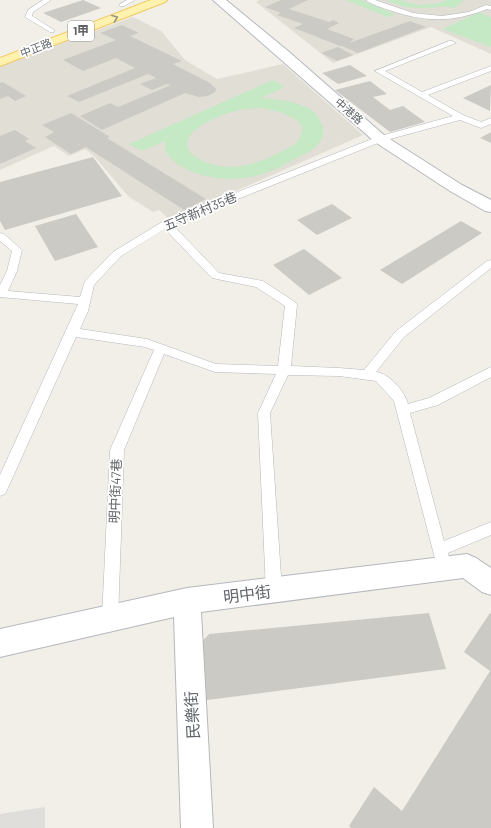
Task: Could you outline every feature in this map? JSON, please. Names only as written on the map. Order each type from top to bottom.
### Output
[{"type":"main road","name":"中正路","points":[[0,51],[137,0]]},
{"type":"main road","name":"中正路","points":[[0,62],[162,0]]},
{"type":"street","name":"中港路","points":[[219,0],[284,54],[380,139],[456,188],[491,207]]},
{"type":"street","name":"明中街","points":[[0,644],[187,601],[274,591],[441,559],[467,566],[491,583]]},
{"type":"street","name":"民樂街","points":[[187,601],[198,828]]},
{"type":"lane","points":[[48,0],[30,11],[28,17],[52,31]]},
{"type":"lane","points":[[369,0],[399,12],[423,17],[452,18],[489,7]]},
{"type":"lane","points":[[452,43],[379,71],[460,117],[482,125],[491,121]]},
{"type":"lane","points":[[421,95],[491,68]]},
{"type":"lane","name":"五守新村35巷","points":[[0,490],[73,332],[85,301],[89,284],[117,254],[166,224],[380,139],[460,117]]},
{"type":"lane","points":[[166,224],[216,276],[259,284],[291,305],[284,370],[264,413],[274,591]]},
{"type":"lane","points":[[0,236],[17,250],[12,271],[1,294],[85,301]]},
{"type":"lane","points":[[367,375],[400,334],[491,263]]},
{"type":"lane","points":[[73,332],[147,343],[215,368],[338,372],[380,377],[400,399],[441,559],[491,528]]},
{"type":"lane","name":"明中街47巷","points":[[110,619],[117,450],[161,348]]},
{"type":"lane","points":[[403,410],[433,402],[491,371]]},
{"type":"shaded area","points":[[259,0],[491,0],[491,54],[431,27],[333,63],[256,2]]},
{"type":"shaded area","points":[[133,17],[161,31],[185,60],[217,79],[283,64],[363,135],[170,220],[159,210],[153,212],[128,196],[94,156],[85,149],[69,156],[54,146],[0,170],[0,66]]},
{"type":"shaded area","points":[[45,807],[45,828],[0,828],[0,814]]},
{"type":"green space","points":[[346,0],[361,0],[395,14],[387,17]]},
{"type":"green space","points":[[386,0],[399,0],[420,5],[439,3],[446,0],[464,0],[454,8],[413,8],[395,4]]},
{"type":"green space","points":[[479,12],[491,17],[491,47],[443,29]]},
{"type":"green space","points":[[273,80],[285,87],[261,98],[287,101],[305,106],[318,117],[323,131],[320,142],[311,150],[278,168],[257,176],[233,179],[208,176],[185,168],[174,161],[165,151],[165,141],[142,151],[129,144]],"holes":[[[259,108],[282,113],[297,120],[301,125],[302,131],[295,144],[260,161],[232,167],[213,165],[203,161],[190,152],[187,143],[190,137],[202,125],[239,110]]]},
{"type":"building","points":[[83,0],[101,8],[61,22],[43,13]]},
{"type":"building","points":[[281,0],[308,0],[289,9],[329,22],[333,20],[339,23],[327,29],[354,39],[349,43],[410,21],[426,27],[358,53],[294,28],[303,24],[277,15],[281,13],[265,7]]},
{"type":"building","points":[[122,25],[139,33],[130,36],[182,61],[173,64],[210,83],[216,89],[215,92],[208,96],[199,97],[185,93],[102,130],[80,116],[110,103],[118,107],[171,85],[167,84],[152,90],[140,84],[156,78],[148,74],[79,102],[67,96],[135,68],[116,58],[83,71],[63,60],[116,40],[100,33]]},
{"type":"building","points":[[338,47],[353,55],[337,61],[321,53]]},
{"type":"building","points":[[350,65],[367,76],[338,84],[322,73]]},
{"type":"building","points":[[370,81],[387,94],[373,97],[390,110],[403,106],[425,122],[390,132],[335,90]]},
{"type":"building","points":[[3,82],[26,96],[15,101],[8,96],[0,99],[0,83]]},
{"type":"building","points":[[491,85],[490,111],[463,98]]},
{"type":"building","points":[[71,113],[110,137],[107,138],[206,199],[184,210],[86,147],[71,154],[45,137],[54,132],[42,125]]},
{"type":"building","points":[[15,130],[29,139],[25,141],[36,148],[0,164],[0,136]]},
{"type":"building","points":[[491,132],[491,143],[480,138]]},
{"type":"building","points":[[93,157],[122,196],[5,230],[0,221],[0,182]]},
{"type":"building","points":[[332,204],[352,218],[317,235],[297,220]]},
{"type":"building","points":[[76,214],[98,247],[55,261],[35,226]]},
{"type":"building","points":[[461,221],[482,233],[402,284],[380,270]]},
{"type":"building","points":[[304,249],[342,278],[309,295],[273,265]]},
{"type":"building","points":[[429,613],[446,669],[200,701],[191,654],[209,634]]},
{"type":"building","points":[[490,613],[491,828],[351,828],[349,826],[374,787],[402,811],[490,671],[464,652]]}]
